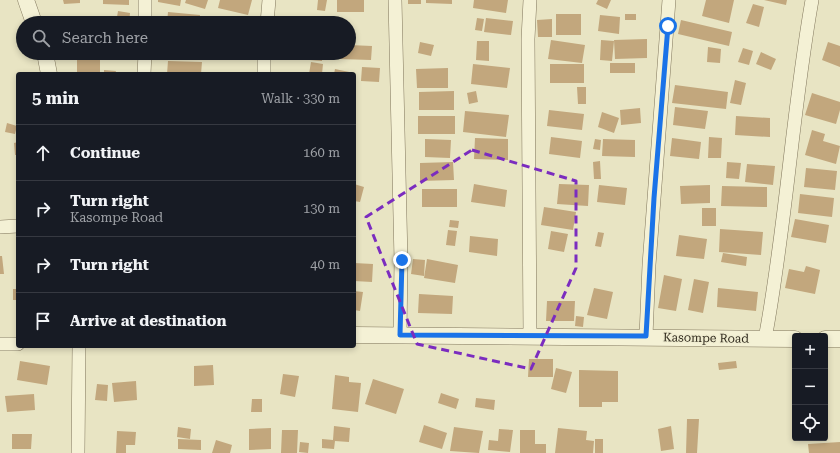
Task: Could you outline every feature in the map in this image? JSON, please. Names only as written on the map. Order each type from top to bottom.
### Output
[{"type":"street","points":[[26,0],[32,16]]},
{"type":"street","points":[[145,0],[145,16]]},
{"type":"street","points":[[268,16],[269,0]]},
{"type":"street","points":[[395,0],[402,260],[400,335]]},
{"type":"street","points":[[530,0],[528,39],[530,336]]},
{"type":"street","points":[[646,336],[652,220],[669,0]]},
{"type":"street","points":[[765,339],[779,256],[799,80],[812,0]]},
{"type":"street","points":[[46,60],[49,72]]},
{"type":"street","points":[[144,72],[145,60]]},
{"type":"street","points":[[264,60],[264,72]]},
{"type":"street","points":[[0,227],[16,226]]},
{"type":"street","name":"Kasompe Road","points":[[356,335],[646,336],[792,339]]},
{"type":"street","points":[[828,339],[840,338]]},
{"type":"street","points":[[0,344],[16,344]]},
{"type":"street","points":[[78,453],[79,348]]},
{"type":"highlighted area","points":[[472,150],[576,181],[576,268],[531,369],[417,344],[366,217]]},
{"type":"building","points":[[63,0],[80,0],[80,3],[64,4]]},
{"type":"building","points":[[103,0],[129,0],[129,5],[103,4]]},
{"type":"building","points":[[158,0],[181,0],[180,6],[158,2]]},
{"type":"building","points":[[186,0],[208,0],[205,9],[185,3]]},
{"type":"building","points":[[220,0],[252,0],[248,15],[218,8]]},
{"type":"building","points":[[318,0],[327,0],[325,11],[317,10]]},
{"type":"building","points":[[337,0],[364,0],[364,12],[337,12]]},
{"type":"building","points":[[408,0],[421,0],[421,4],[408,4]]},
{"type":"building","points":[[426,0],[452,0],[452,4],[426,3]]},
{"type":"building","points":[[474,0],[508,0],[506,13],[473,8]]},
{"type":"building","points":[[598,0],[611,0],[607,9],[596,4]]},
{"type":"building","points":[[706,0],[734,0],[729,23],[702,16]]},
{"type":"building","points":[[764,0],[787,0],[786,5]]},
{"type":"building","points":[[753,4],[764,7],[759,27],[746,23]]},
{"type":"building","points":[[118,11],[130,13],[130,16],[117,16]]},
{"type":"building","points":[[168,12],[200,15],[200,16],[168,16]]},
{"type":"building","points":[[556,14],[581,14],[581,35],[556,35]]},
{"type":"building","points":[[625,14],[636,14],[636,20],[625,20]]},
{"type":"building","points":[[600,15],[620,17],[619,34],[598,31]]},
{"type":"building","points":[[477,18],[484,19],[482,31],[475,30]]},
{"type":"building","points":[[486,18],[513,21],[511,35],[484,32]]},
{"type":"building","points":[[552,19],[552,37],[538,37],[537,20]]},
{"type":"building","points":[[681,20],[732,32],[729,46],[678,34]]},
{"type":"building","points":[[647,39],[647,58],[615,59],[614,40]]},
{"type":"building","points":[[551,40],[585,45],[582,63],[548,59]]},
{"type":"building","points":[[601,40],[614,41],[612,61],[600,60]]},
{"type":"building","points":[[477,41],[489,41],[489,61],[476,60]]},
{"type":"building","points":[[420,42],[434,45],[431,56],[418,53]]},
{"type":"building","points":[[828,42],[840,46],[840,67],[822,60]]},
{"type":"building","points":[[356,45],[372,46],[371,60],[356,60]]},
{"type":"building","points":[[708,47],[721,49],[720,63],[707,62]]},
{"type":"building","points":[[743,48],[753,51],[749,65],[738,62]]},
{"type":"building","points":[[761,52],[776,59],[771,70],[756,64]]},
{"type":"building","points":[[77,60],[100,60],[100,72],[77,72]]},
{"type":"building","points":[[168,61],[202,62],[201,72],[167,72]]},
{"type":"building","points":[[311,62],[323,64],[322,72],[309,72]]},
{"type":"building","points":[[610,63],[635,63],[635,73],[610,73]]},
{"type":"building","points":[[473,64],[510,68],[507,88],[471,84]]},
{"type":"building","points":[[550,64],[584,64],[584,83],[550,83]]},
{"type":"building","points":[[362,67],[380,68],[379,82],[361,81]]},
{"type":"building","points":[[448,68],[448,88],[417,88],[416,69]]},
{"type":"building","points":[[335,69],[349,72],[334,72]]},
{"type":"building","points":[[104,70],[116,71],[116,72],[104,72]]},
{"type":"building","points":[[735,80],[746,83],[741,105],[730,103]]},
{"type":"building","points":[[675,85],[728,92],[726,109],[672,103]]},
{"type":"building","points":[[577,87],[586,87],[586,104],[578,104]]},
{"type":"building","points":[[454,91],[454,110],[419,110],[419,92]]},
{"type":"building","points":[[476,91],[478,102],[469,104],[467,93]]},
{"type":"building","points":[[812,93],[840,102],[840,110],[836,124],[805,115]]},
{"type":"building","points":[[675,107],[708,111],[705,129],[673,125]]},
{"type":"building","points":[[640,108],[641,123],[621,125],[620,110]]},
{"type":"building","points":[[549,110],[584,114],[582,130],[547,126]]},
{"type":"building","points":[[465,111],[509,115],[506,137],[463,132]]},
{"type":"building","points":[[602,112],[619,118],[614,133],[598,127]]},
{"type":"building","points":[[418,116],[455,116],[455,134],[418,134]]},
{"type":"building","points":[[736,116],[770,118],[770,137],[735,135]]},
{"type":"building","points":[[7,123],[16,126],[15,134],[5,132]]},
{"type":"building","points":[[812,130],[825,134],[823,141],[840,146],[836,164],[805,155]]},
{"type":"building","points":[[551,137],[582,141],[580,158],[549,154]]},
{"type":"building","points":[[709,137],[722,138],[721,158],[708,158]]},
{"type":"building","points":[[475,138],[508,139],[508,160],[474,159]]},
{"type":"building","points":[[672,138],[701,142],[699,159],[670,156]]},
{"type":"building","points":[[425,139],[451,140],[450,158],[425,157]]},
{"type":"building","points":[[595,139],[601,140],[600,150],[593,149]]},
{"type":"building","points":[[603,139],[635,140],[635,157],[602,156]]},
{"type":"building","points":[[16,142],[16,155],[15,155],[14,143]]},
{"type":"building","points":[[600,161],[601,179],[594,179],[593,162]]},
{"type":"building","points":[[453,162],[454,180],[420,181],[420,163]]},
{"type":"building","points":[[727,162],[741,163],[739,179],[726,178]]},
{"type":"building","points":[[747,164],[775,166],[773,185],[745,182]]},
{"type":"building","points":[[806,168],[837,171],[835,190],[804,187]]},
{"type":"building","points":[[474,184],[507,190],[505,207],[471,202]]},
{"type":"building","points":[[559,184],[589,185],[588,206],[557,204]]},
{"type":"building","points":[[356,185],[364,187],[360,202],[356,201]]},
{"type":"building","points":[[599,185],[627,188],[625,205],[597,202]]},
{"type":"building","points":[[710,185],[710,203],[681,204],[680,186]]},
{"type":"building","points":[[722,186],[767,187],[767,207],[721,206]]},
{"type":"building","points":[[422,189],[457,189],[457,207],[422,207]]},
{"type":"building","points":[[800,194],[834,198],[832,217],[798,213]]},
{"type":"building","points":[[544,207],[576,212],[573,230],[541,225]]},
{"type":"building","points":[[702,208],[716,208],[716,226],[702,226]]},
{"type":"building","points":[[795,219],[829,225],[826,243],[791,237]]},
{"type":"building","points":[[450,220],[459,221],[458,228],[449,227]]},
{"type":"building","points":[[720,229],[763,232],[761,255],[719,252]]},
{"type":"building","points":[[448,230],[457,231],[455,246],[446,245]]},
{"type":"building","points":[[551,231],[568,234],[564,252],[548,249]]},
{"type":"building","points":[[598,232],[604,233],[601,247],[595,246]]},
{"type":"building","points":[[679,235],[707,239],[704,259],[676,256]]},
{"type":"building","points":[[470,236],[498,239],[497,256],[469,252]]},
{"type":"building","points":[[723,253],[747,257],[746,266],[721,262]]},
{"type":"building","points":[[0,256],[2,256],[4,274],[0,274]]},
{"type":"building","points":[[413,259],[425,260],[424,276],[411,274]]},
{"type":"building","points":[[427,259],[458,265],[455,283],[424,278]]},
{"type":"building","points":[[356,263],[373,264],[372,282],[356,281]]},
{"type":"building","points":[[806,266],[820,270],[815,294],[785,288],[789,269],[804,272]]},
{"type":"building","points":[[664,275],[682,279],[676,311],[658,308]]},
{"type":"building","points":[[694,279],[709,282],[703,313],[688,310]]},
{"type":"building","points":[[594,288],[613,292],[607,319],[587,315]]},
{"type":"building","points":[[718,288],[758,292],[756,311],[717,307]]},
{"type":"building","points":[[13,289],[16,289],[16,300],[13,300]]},
{"type":"building","points":[[356,291],[363,292],[360,311],[356,310]]},
{"type":"building","points":[[419,294],[453,296],[452,314],[418,313]]},
{"type":"building","points":[[547,301],[575,301],[574,321],[546,321]]},
{"type":"building","points":[[576,316],[584,317],[583,327],[575,326]]},
{"type":"building","points":[[529,359],[553,359],[553,377],[528,377]]},
{"type":"building","points":[[20,361],[50,366],[47,385],[17,380]]},
{"type":"building","points":[[736,361],[737,368],[719,370],[718,363]]},
{"type":"building","points":[[213,365],[214,385],[194,386],[194,366]]},
{"type":"building","points":[[556,368],[572,372],[566,393],[551,389]]},
{"type":"building","points":[[579,370],[618,371],[618,402],[602,402],[602,407],[579,407]]},
{"type":"building","points":[[283,374],[299,376],[295,397],[280,394]]},
{"type":"building","points":[[335,375],[349,377],[349,382],[361,383],[358,412],[332,409]]},
{"type":"building","points":[[373,379],[404,389],[396,414],[365,404]]},
{"type":"building","points":[[136,381],[137,400],[114,402],[112,383]]},
{"type":"building","points":[[97,384],[108,385],[107,401],[95,400]]},
{"type":"building","points":[[441,393],[459,399],[456,409],[438,403]]},
{"type":"building","points":[[34,394],[35,410],[7,412],[5,396]]},
{"type":"building","points":[[476,398],[495,400],[494,410],[475,407]]},
{"type":"building","points":[[252,399],[262,399],[262,412],[251,412]]},
{"type":"building","points":[[687,419],[699,419],[697,453],[686,453]]},
{"type":"building","points":[[424,425],[447,433],[442,449],[419,442]]},
{"type":"building","points":[[334,426],[350,428],[349,442],[335,441],[334,449],[322,448],[322,439],[333,440]]},
{"type":"building","points":[[671,426],[674,449],[661,451],[658,429]]},
{"type":"building","points":[[178,427],[191,429],[190,439],[177,437]]},
{"type":"building","points":[[454,427],[483,431],[479,453],[450,451]]},
{"type":"building","points":[[271,428],[271,449],[249,450],[249,429]]},
{"type":"building","points":[[558,428],[587,431],[586,440],[594,441],[593,453],[555,453]]},
{"type":"building","points":[[499,429],[513,430],[510,452],[488,450],[489,440],[498,441]]},
{"type":"building","points":[[282,430],[298,430],[297,453],[281,453]]},
{"type":"building","points":[[520,430],[535,430],[535,444],[546,444],[546,453],[520,453]]},
{"type":"building","points":[[117,431],[136,432],[135,445],[126,445],[126,453],[116,453]]},
{"type":"building","points":[[12,434],[32,434],[31,449],[12,449]]},
{"type":"building","points":[[178,439],[201,440],[201,450],[178,449]]},
{"type":"building","points":[[595,439],[603,439],[603,453],[595,453]]},
{"type":"building","points":[[216,440],[232,445],[230,453],[212,453]]},
{"type":"building","points":[[300,442],[309,443],[308,453],[299,452]]},
{"type":"building","points":[[840,442],[840,453],[809,453],[808,444]]},
{"type":"route","points":[[402,260],[400,335],[589,337],[646,336],[649,265],[668,26]]}]
